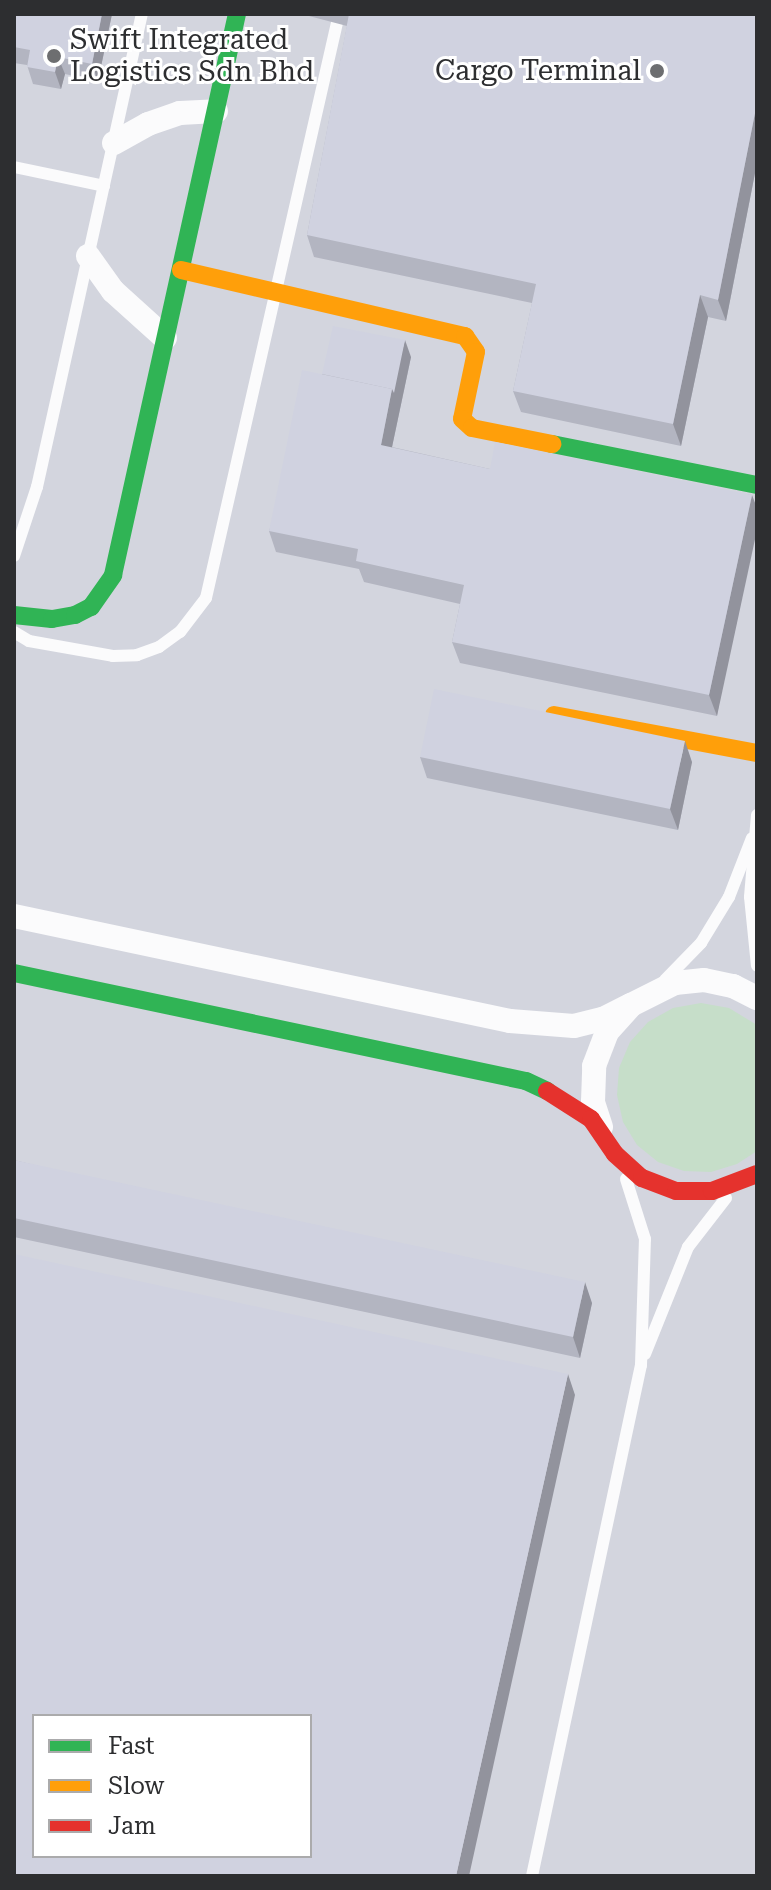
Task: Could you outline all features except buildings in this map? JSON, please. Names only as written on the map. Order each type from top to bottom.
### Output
[{"type":"street","points":[[14,615],[52,619],[91,607],[113,575],[237,14]]},
{"type":"street","points":[[114,143],[148,124],[180,113],[216,111]]},
{"type":"street","points":[[88,256],[113,291],[165,338]]},
{"type":"street","points":[[181,270],[465,336],[476,352],[462,419],[472,428],[757,485]]},
{"type":"street","points":[[541,712],[757,753]]},
{"type":"street","points":[[14,916],[522,1023],[574,1026],[603,1019],[675,983],[704,980],[733,986],[757,998]]},
{"type":"street","points":[[14,973],[526,1081],[572,1104],[591,1119],[609,1146],[642,1178],[676,1191],[712,1191],[752,1177]]},
{"type":"street","points":[[609,1146],[593,1102],[594,1066],[607,1032],[639,999]]},
{"type":"lane","points":[[14,556],[37,487],[142,14]]},
{"type":"lane","points":[[14,632],[29,641],[113,656],[137,655],[159,647],[180,632],[206,598],[338,20]]},
{"type":"lane","points":[[14,167],[104,186]]},
{"type":"lane","points":[[639,999],[677,970],[701,943],[729,897],[752,838],[757,815]]},
{"type":"lane","points":[[752,838],[750,897],[757,966]]},
{"type":"lane","points":[[609,1146],[638,1209],[645,1239],[641,1365]]},
{"type":"lane","points":[[532,1876],[641,1365],[688,1247],[703,1223],[752,1177]]},
{"type":"shaded area","points":[[14,14],[757,14],[757,1876],[14,1876]]},
{"type":"green space","points":[[701,1003],[729,1008],[757,1025],[757,1151],[737,1164],[711,1172],[684,1171],[658,1162],[637,1145],[623,1122],[617,1095],[619,1068],[630,1042],[648,1022],[673,1008]]},
{"type":"traffic: fast","points":[[14,615],[52,619],[75,615],[91,607],[113,575],[237,14]]},
{"type":"traffic: fast","points":[[552,444],[757,485]]},
{"type":"traffic: fast","points":[[14,973],[526,1081],[547,1091]]},
{"type":"traffic: slow","points":[[181,270],[465,336],[476,352],[462,419],[472,428],[552,444]]},
{"type":"traffic: slow","points":[[554,715],[757,753]]},
{"type":"traffic: jam","points":[[547,1091],[591,1119],[615,1154],[642,1178],[676,1191],[712,1191],[757,1174]]},
{"type":"place","name":"Swift Integrated Logistics Sdn Bhd","points":[[54,56]]},
{"type":"place","name":"Cargo Terminal","points":[[657,71]]}]
